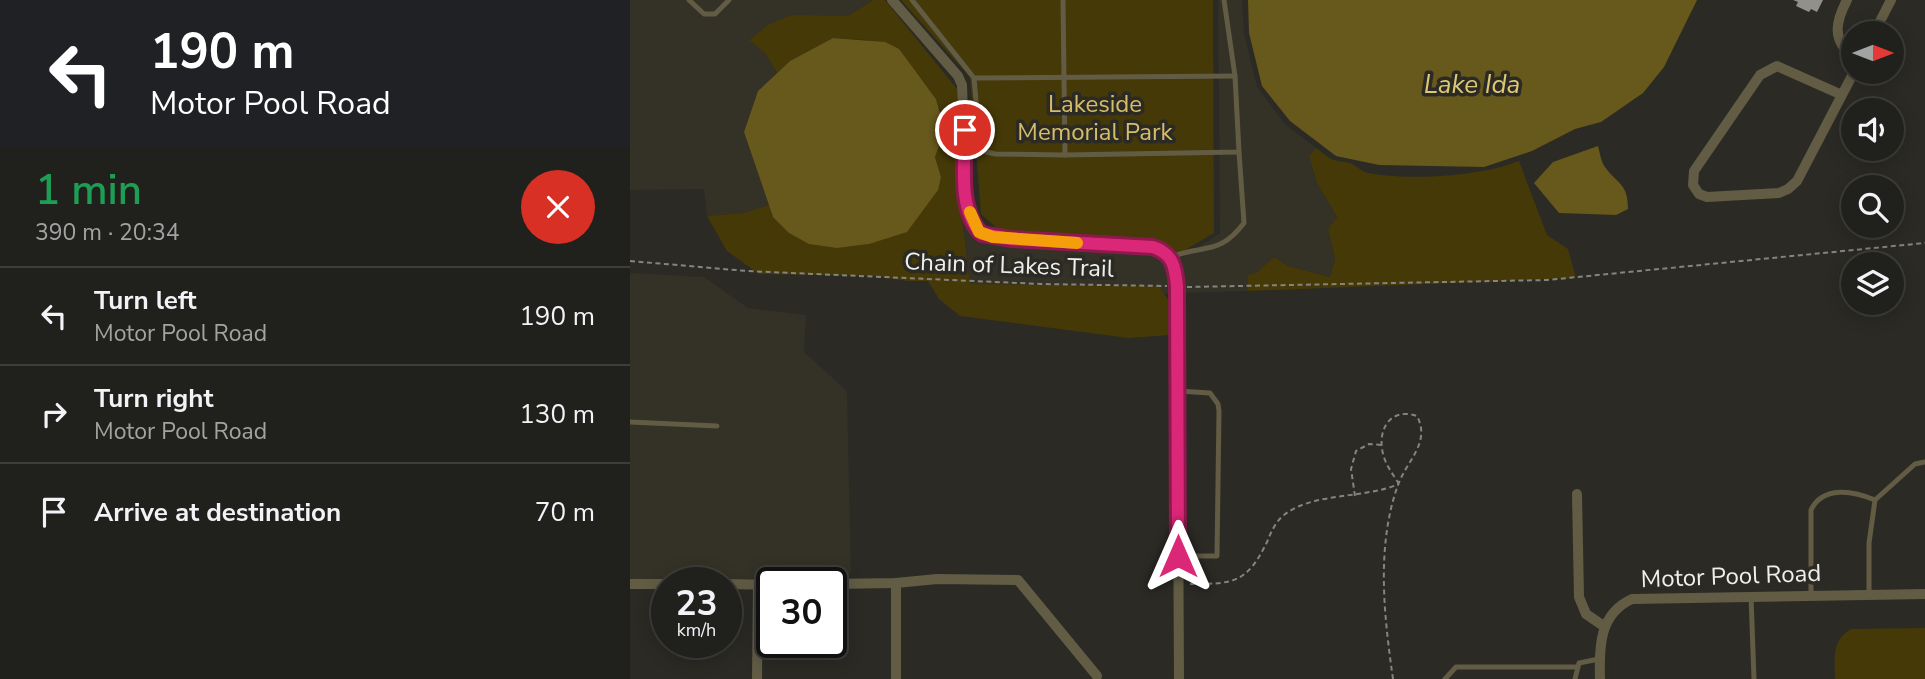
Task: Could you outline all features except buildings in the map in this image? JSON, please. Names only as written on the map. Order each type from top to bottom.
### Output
[{"type":"street","points":[[892,0],[958,76],[962,85],[966,201],[979,232],[1011,239],[1153,247],[1171,257],[1175,265],[1179,679]]},
{"type":"street","points":[[1841,43],[1837,34],[1838,21],[1847,0]]},
{"type":"street","points":[[1880,21],[1891,0]]},
{"type":"street","points":[[1842,95],[1777,66],[1760,75],[1694,172],[1693,179],[1699,194],[1707,197],[1779,193],[1788,189],[1797,181],[1842,95],[1848,84]]},
{"type":"street","points":[[1577,494],[1579,597],[1586,614],[1605,627]]},
{"type":"street","points":[[847,584],[937,579],[1018,580],[1097,676]]},
{"type":"street","points":[[896,583],[896,679]]},
{"type":"street","points":[[630,584],[651,584]]},
{"type":"street","name":"Motor Pool Road","points":[[1600,679],[1599,659],[1609,616],[1620,604],[1632,599],[1925,594]]},
{"type":"street","points":[[757,658],[757,679]]},
{"type":"lane","points":[[690,0],[704,15],[715,14],[729,0]]},
{"type":"lane","points":[[912,0],[974,78],[980,146],[983,151],[995,154],[1065,155],[1239,152]]},
{"type":"lane","points":[[1063,0],[1065,155]]},
{"type":"lane","points":[[1171,257],[1184,251],[1213,248],[1233,237],[1244,223],[1235,76],[1224,0]]},
{"type":"lane","points":[[974,78],[1235,76]]},
{"type":"lane","points":[[1178,391],[1210,393],[1218,404],[1219,411],[1217,556],[1178,556]]},
{"type":"lane","points":[[630,422],[717,426]]},
{"type":"lane","points":[[1869,594],[1869,542],[1875,500],[1915,464],[1925,462]]},
{"type":"lane","points":[[1811,595],[1811,510],[1817,498],[1828,493],[1859,493],[1875,500]]},
{"type":"lane","points":[[1751,596],[1754,679]]},
{"type":"lane","points":[[1575,679],[1577,667],[1583,660],[1599,659]]},
{"type":"lane","points":[[1445,679],[1456,667],[1577,667]]},
{"type":"path","name":"Chain of Lakes Trail","points":[[630,261],[747,271],[1041,284],[1234,288],[1547,280],[1925,243]]},
{"type":"path","points":[[1393,679],[1384,611],[1384,579],[1391,516],[1399,484],[1421,441],[1423,427],[1417,416],[1399,413],[1391,417],[1383,433],[1383,445],[1384,457],[1399,484]]},
{"type":"path","points":[[1355,496],[1351,469],[1356,450],[1369,444],[1383,445]]},
{"type":"path","points":[[1179,583],[1215,584],[1239,579],[1257,564],[1282,516],[1305,504],[1371,494],[1399,484]]},
{"type":"shaded area","points":[[630,0],[873,0],[848,16],[828,16],[749,39],[765,53],[777,73],[758,91],[744,132],[769,205],[743,213],[707,216],[704,189],[630,190]]},
{"type":"shaded area","points":[[1218,0],[1242,0],[1244,33],[1257,87],[1285,124],[1316,148],[1309,156],[1317,183],[1337,217],[1328,229],[1335,259],[1330,277],[1288,266],[1274,257],[1256,273],[1248,276],[1248,291],[1183,293],[1178,257],[1183,257],[1220,233]]},
{"type":"shaded area","points":[[958,94],[960,199],[958,183]]},
{"type":"shaded area","points":[[960,203],[975,236],[991,242],[1152,252],[1166,260],[1169,266],[1171,294],[1164,294],[1158,286],[970,284]]},
{"type":"shaded area","points":[[630,273],[704,277],[748,308],[806,315],[804,352],[847,391],[851,574],[847,574],[847,567],[756,567],[756,580],[742,580],[742,567],[651,567],[651,579],[630,579]]},
{"type":"green space","points":[[873,0],[885,0],[957,89],[958,183],[970,284],[1159,286],[1171,304],[1171,335],[1128,338],[960,316],[939,299],[928,281],[873,276],[759,274],[727,251],[707,216],[743,213],[769,205],[773,217],[837,248],[869,244],[941,177],[935,157],[943,135],[942,115],[936,99],[923,81],[867,40],[833,38],[790,61],[777,73],[765,53],[749,40],[768,25],[791,15],[848,16]]},
{"type":"green space","name":"Lakeside Memorial Park","points":[[901,0],[1213,0],[1214,233],[1180,253],[1116,238],[999,230],[981,214],[970,77]]},
{"type":"green space","points":[[1316,148],[1336,161],[1350,163],[1366,172],[1404,177],[1445,176],[1486,170],[1519,161],[1547,235],[1568,249],[1576,278],[1248,291],[1248,275],[1256,273],[1274,257],[1288,266],[1330,277],[1335,259],[1328,229],[1337,217],[1317,183],[1309,156]]},
{"type":"green space","points":[[1925,628],[1925,679],[1835,679],[1837,645],[1851,629]]},
{"type":"water","name":"Lake Ida","points":[[1248,0],[1697,0],[1664,67],[1643,93],[1601,122],[1575,129],[1532,151],[1484,167],[1379,165],[1336,156],[1290,121],[1262,86],[1249,33]]},
{"type":"water","points":[[833,38],[885,42],[899,49],[936,99],[943,123],[943,135],[935,157],[941,177],[938,190],[907,232],[869,244],[837,248],[809,244],[789,233],[773,217],[744,132],[758,91],[790,61]]},
{"type":"water","points":[[1598,146],[1604,165],[1624,189],[1628,209],[1616,215],[1559,213],[1534,183],[1553,162]]},
{"type":"slow traffic","points":[[970,212],[982,234],[1011,239],[1077,243]]},
{"type":"route","points":[[965,130],[966,201],[975,225],[982,234],[1011,239],[1153,247],[1171,257],[1175,265],[1178,556]]}]
